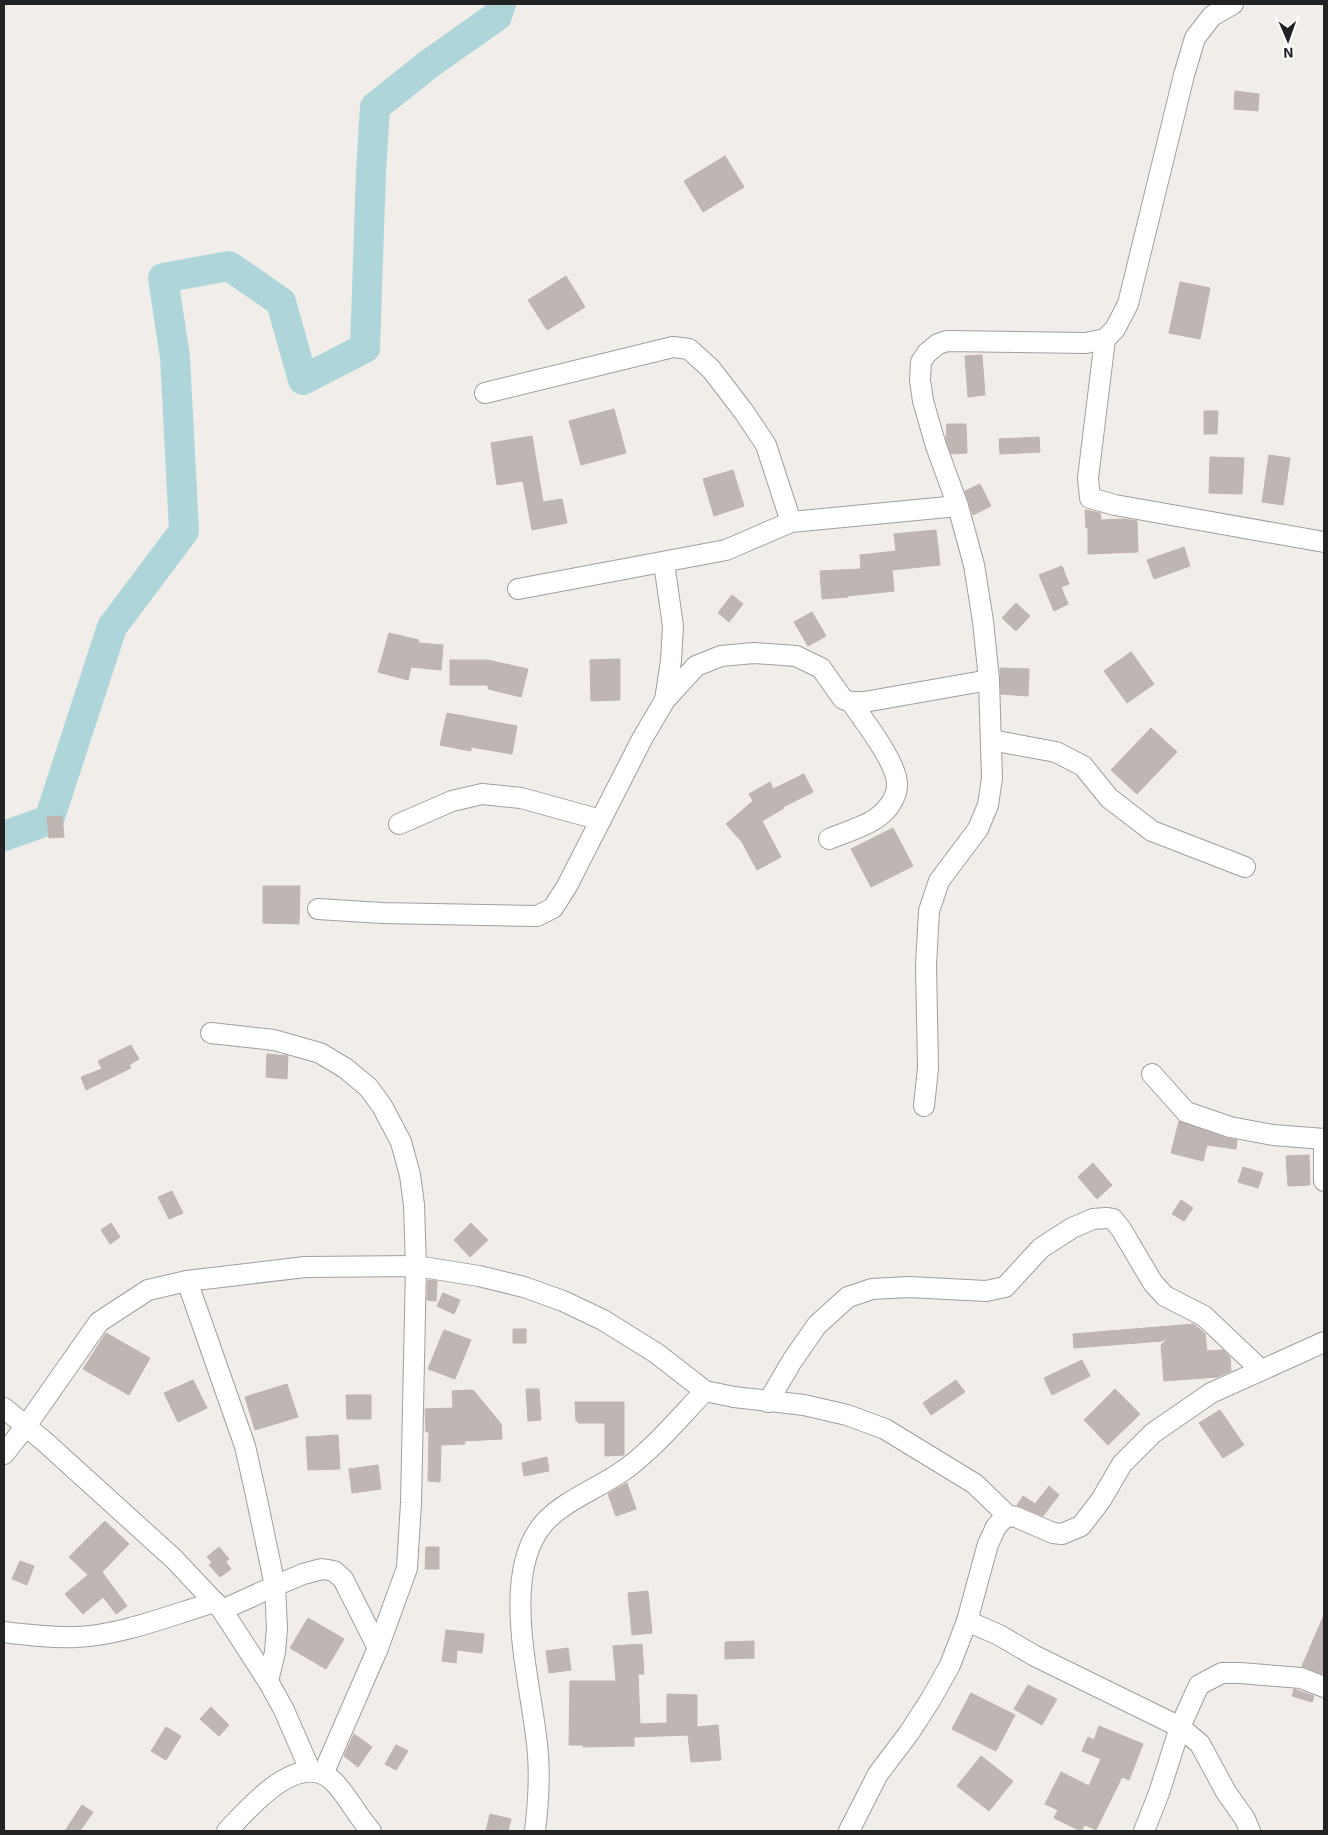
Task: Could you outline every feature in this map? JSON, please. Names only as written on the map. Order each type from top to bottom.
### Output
[{"type":"street","points":[[924,1106],[928,1068],[926,965],[929,911],[939,881],[978,829],[988,805],[992,778],[992,740],[983,621],[974,565],[958,506],[936,446],[923,401],[920,380],[921,362],[927,352],[938,344],[948,341],[1086,343],[1105,339],[1115,329],[1128,304],[1184,75],[1195,38],[1212,16],[1233,4]]},
{"type":"street","points":[[1105,339],[1095,404],[1088,478],[1090,498],[1115,505],[1324,542]]},
{"type":"street","points":[[485,393],[673,346],[689,349],[711,369],[744,412],[766,445],[791,522]]},
{"type":"street","points":[[518,589],[726,550],[791,522],[958,506]]},
{"type":"street","points":[[664,563],[673,626],[671,661],[665,700]]},
{"type":"street","points":[[318,910],[537,916],[553,908],[567,886],[642,739],[665,700],[696,666],[721,656],[754,653],[796,656],[821,668],[843,699],[851,702],[864,702],[988,680]]},
{"type":"street","points":[[829,839],[878,818],[892,804],[897,786],[894,770],[885,753],[851,702]]},
{"type":"street","points":[[992,740],[1056,752],[1083,766],[1109,798],[1152,831],[1245,867]]},
{"type":"street","points":[[399,824],[452,802],[482,794],[521,798],[601,820]]},
{"type":"street","points":[[211,1033],[274,1040],[320,1053],[345,1068],[368,1087],[382,1106],[401,1142],[410,1175],[414,1205],[416,1266],[411,1503],[407,1568],[378,1648],[317,1772]]},
{"type":"street","points":[[1152,1074],[1186,1112],[1230,1127],[1273,1135],[1324,1139]]},
{"type":"street","points":[[1324,1146],[1324,1181]]},
{"type":"street","points":[[768,1402],[792,1361],[817,1325],[848,1297],[872,1288],[909,1287],[986,1291],[1005,1287],[1041,1248],[1072,1228],[1093,1219],[1106,1218],[1112,1219],[1121,1229],[1153,1283],[1165,1296],[1204,1316],[1261,1370]]},
{"type":"street","points":[[4,1454],[26,1426],[99,1322],[148,1290],[187,1281],[305,1267],[416,1266],[478,1276],[524,1287],[563,1301],[603,1320],[656,1353],[704,1390],[734,1398],[804,1405],[847,1415],[886,1429],[975,1484],[1008,1516],[1016,1517],[1053,1534],[1062,1534],[1081,1526],[1101,1500],[1122,1464],[1153,1433],[1211,1393],[1324,1342]]},
{"type":"street","points":[[187,1281],[245,1446],[274,1586],[277,1628],[275,1652],[268,1681]]},
{"type":"street","points":[[535,1831],[538,1802],[538,1755],[521,1627],[522,1578],[530,1543],[545,1522],[551,1517],[569,1503],[599,1487],[634,1462],[662,1437],[704,1390]]},
{"type":"street","points":[[4,1408],[174,1559],[218,1606],[268,1681],[317,1772],[333,1782],[362,1822],[371,1831]]},
{"type":"street","points":[[849,1831],[878,1774],[909,1733],[950,1665],[967,1621],[988,1544],[996,1528],[1008,1516]]},
{"type":"street","points":[[4,1632],[42,1637],[78,1637],[108,1633],[218,1606],[303,1574],[322,1569],[334,1571],[343,1579],[378,1648]]},
{"type":"street","points":[[967,1621],[999,1635],[1035,1656],[1180,1727],[1200,1744],[1226,1792],[1245,1818],[1250,1831]]},
{"type":"street","points":[[1144,1831],[1159,1793],[1180,1727],[1199,1685],[1222,1673],[1267,1674],[1301,1678],[1324,1687]]},
{"type":"street","points":[[227,1831],[255,1801],[278,1784],[295,1773],[317,1772]]},
{"type":"building","points":[[1235,91],[1259,94],[1258,111],[1234,109]]},
{"type":"building","points":[[725,156],[744,187],[703,212],[684,181]]},
{"type":"building","points":[[566,276],[585,307],[547,330],[528,300]]},
{"type":"building","points":[[1180,282],[1210,288],[1200,339],[1169,333]]},
{"type":"building","points":[[982,355],[985,395],[968,397],[965,356]]},
{"type":"building","points":[[614,409],[626,453],[581,465],[569,421]]},
{"type":"building","points":[[1204,411],[1218,411],[1217,434],[1204,434]]},
{"type":"building","points":[[947,424],[966,424],[967,453],[951,454],[946,439]]},
{"type":"building","points":[[532,436],[543,502],[562,499],[567,523],[532,530],[523,481],[497,485],[491,443]]},
{"type":"building","points":[[1039,437],[1040,452],[1000,454],[999,439]]},
{"type":"building","points":[[1269,455],[1290,458],[1283,505],[1262,502]]},
{"type":"building","points":[[1210,457],[1244,458],[1242,494],[1209,493]]},
{"type":"building","points":[[733,470],[744,506],[714,516],[703,479]]},
{"type":"building","points":[[980,484],[991,506],[973,515],[965,491]]},
{"type":"building","points":[[1085,510],[1100,513],[1101,520],[1124,519],[1137,521],[1138,552],[1088,554],[1088,528],[1086,528]]},
{"type":"building","points":[[936,530],[940,565],[892,570],[894,591],[822,599],[820,571],[861,569],[860,555],[896,551],[894,534]]},
{"type":"building","points":[[1184,547],[1190,566],[1154,579],[1147,560]]},
{"type":"building","points":[[1062,566],[1069,584],[1061,587],[1068,604],[1054,611],[1039,575]]},
{"type":"building","points":[[732,595],[743,604],[729,622],[718,613]]},
{"type":"building","points":[[1016,603],[1030,616],[1016,631],[1002,618]]},
{"type":"building","points":[[812,612],[826,636],[808,646],[794,622]]},
{"type":"building","points":[[389,633],[419,640],[418,643],[443,645],[441,670],[411,667],[408,680],[378,672]]},
{"type":"building","points":[[1131,652],[1154,684],[1127,703],[1104,671]]},
{"type":"building","points":[[620,659],[620,700],[591,701],[590,660]]},
{"type":"building","points":[[450,660],[487,660],[528,669],[521,697],[488,689],[488,685],[450,685]]},
{"type":"building","points":[[1000,668],[1029,669],[1028,696],[1001,694]]},
{"type":"building","points":[[447,713],[517,726],[512,754],[471,747],[471,751],[440,745]]},
{"type":"building","points":[[1151,728],[1177,752],[1137,794],[1111,770]]},
{"type":"building","points":[[804,774],[813,792],[783,807],[762,821],[781,857],[757,870],[742,842],[726,824],[753,801],[749,794],[770,782],[773,789]]},
{"type":"building","points":[[62,816],[64,837],[49,838],[47,817]]},
{"type":"building","points":[[893,828],[913,866],[871,887],[851,849]]},
{"type":"building","points":[[263,886],[300,886],[299,924],[263,923]]},
{"type":"building","points":[[131,1045],[139,1059],[129,1065],[131,1068],[86,1090],[81,1077],[102,1069],[98,1061]]},
{"type":"building","points":[[267,1054],[288,1056],[287,1079],[266,1077]]},
{"type":"building","points":[[1179,1121],[1226,1138],[1237,1140],[1236,1149],[1207,1145],[1203,1161],[1171,1153]]},
{"type":"building","points":[[1309,1155],[1310,1185],[1288,1186],[1286,1156]]},
{"type":"building","points":[[1093,1163],[1112,1185],[1097,1199],[1078,1177]]},
{"type":"building","points":[[1243,1167],[1263,1173],[1258,1188],[1238,1182]]},
{"type":"building","points":[[172,1191],[183,1213],[169,1219],[158,1197]]},
{"type":"building","points":[[1181,1200],[1193,1208],[1184,1221],[1172,1214]]},
{"type":"building","points":[[111,1223],[120,1237],[110,1244],[101,1230]]},
{"type":"building","points":[[471,1223],[488,1240],[470,1257],[454,1240]]},
{"type":"building","points":[[428,1280],[437,1281],[436,1301],[427,1300]]},
{"type":"building","points":[[443,1293],[460,1300],[454,1314],[437,1306]]},
{"type":"building","points":[[1194,1324],[1205,1334],[1207,1351],[1223,1350],[1230,1357],[1231,1371],[1217,1377],[1164,1381],[1161,1345],[1168,1338],[1162,1341],[1074,1348],[1073,1334]]},
{"type":"building","points":[[513,1329],[526,1329],[526,1343],[513,1343]]},
{"type":"building","points":[[444,1330],[471,1340],[455,1379],[428,1369]]},
{"type":"building","points":[[106,1333],[150,1358],[129,1395],[83,1369]]},
{"type":"building","points":[[1082,1360],[1090,1376],[1052,1395],[1044,1378]]},
{"type":"building","points":[[193,1380],[207,1408],[178,1422],[164,1393]]},
{"type":"building","points":[[956,1380],[965,1392],[931,1415],[923,1403]]},
{"type":"building","points":[[287,1384],[298,1417],[255,1430],[245,1397]]},
{"type":"building","points":[[526,1389],[539,1389],[541,1420],[528,1421]]},
{"type":"building","points":[[1115,1389],[1140,1414],[1108,1445],[1084,1420]]},
{"type":"building","points":[[452,1391],[474,1391],[501,1424],[502,1439],[464,1441],[465,1444],[441,1445],[440,1482],[428,1481],[429,1432],[426,1432],[425,1409],[453,1408]]},
{"type":"building","points":[[346,1395],[371,1395],[371,1419],[347,1419]]},
{"type":"building","points":[[575,1402],[624,1402],[624,1455],[605,1456],[605,1423],[578,1423],[576,1421]]},
{"type":"building","points":[[1220,1410],[1244,1445],[1223,1458],[1199,1423]]},
{"type":"building","points":[[338,1435],[340,1469],[308,1470],[306,1437]]},
{"type":"building","points":[[547,1457],[549,1471],[524,1476],[522,1463]]},
{"type":"building","points":[[378,1465],[381,1489],[352,1493],[349,1469]]},
{"type":"building","points":[[627,1483],[636,1509],[616,1516],[608,1494]]},
{"type":"building","points":[[1049,1486],[1059,1495],[1043,1516],[1017,1505],[1023,1496],[1035,1504]]},
{"type":"building","points":[[105,1521],[129,1544],[102,1572],[127,1606],[116,1614],[103,1597],[83,1614],[65,1594],[88,1575],[69,1557]]},
{"type":"building","points":[[219,1547],[229,1559],[226,1562],[231,1569],[220,1577],[209,1565],[212,1562],[207,1557]]},
{"type":"building","points":[[426,1547],[439,1547],[439,1569],[425,1569]]},
{"type":"building","points":[[20,1561],[34,1566],[27,1585],[12,1579]]},
{"type":"building","points":[[648,1591],[652,1633],[632,1635],[628,1593]]},
{"type":"building","points":[[1324,1615],[1324,1669],[1322,1674],[1302,1666]]},
{"type":"building","points":[[308,1618],[344,1639],[326,1669],[290,1648]]},
{"type":"building","points":[[446,1630],[484,1634],[482,1653],[457,1650],[456,1663],[442,1661]]},
{"type":"building","points":[[754,1641],[754,1658],[725,1659],[725,1642]]},
{"type":"building","points":[[642,1644],[644,1674],[638,1674],[640,1724],[667,1723],[667,1694],[697,1695],[697,1727],[718,1725],[721,1760],[691,1762],[688,1735],[634,1737],[634,1746],[583,1747],[583,1745],[569,1745],[570,1681],[616,1681],[613,1646]]},
{"type":"building","points":[[568,1648],[571,1670],[549,1673],[546,1651]]},
{"type":"building","points":[[1028,1685],[1057,1699],[1042,1725],[1014,1709]]},
{"type":"building","points":[[1294,1689],[1314,1696],[1312,1702],[1292,1696]]},
{"type":"building","points":[[971,1693],[1015,1715],[996,1751],[952,1729]]},
{"type":"building","points":[[211,1707],[229,1725],[219,1736],[200,1719]]},
{"type":"building","points":[[1099,1726],[1143,1744],[1129,1780],[1122,1777],[1096,1830],[1085,1825],[1081,1831],[1054,1818],[1058,1810],[1045,1804],[1061,1772],[1089,1786],[1101,1759],[1082,1751],[1088,1737],[1094,1740]]},
{"type":"building","points":[[166,1727],[181,1736],[166,1760],[151,1751]]},
{"type":"building","points":[[354,1734],[372,1747],[358,1767],[344,1756]]},
{"type":"building","points":[[396,1745],[408,1751],[396,1770],[385,1764]]},
{"type":"building","points":[[981,1756],[1013,1781],[989,1811],[957,1786]]},
{"type":"building","points":[[82,1805],[93,1812],[80,1831],[65,1831]]},
{"type":"building","points":[[490,1814],[511,1819],[508,1831],[486,1831]]},
{"type":"waterway","points":[[4,836],[49,820],[112,627],[184,531],[175,357],[163,278],[229,266],[281,302],[303,380],[365,348],[375,107],[429,64],[497,16],[501,4]]}]
